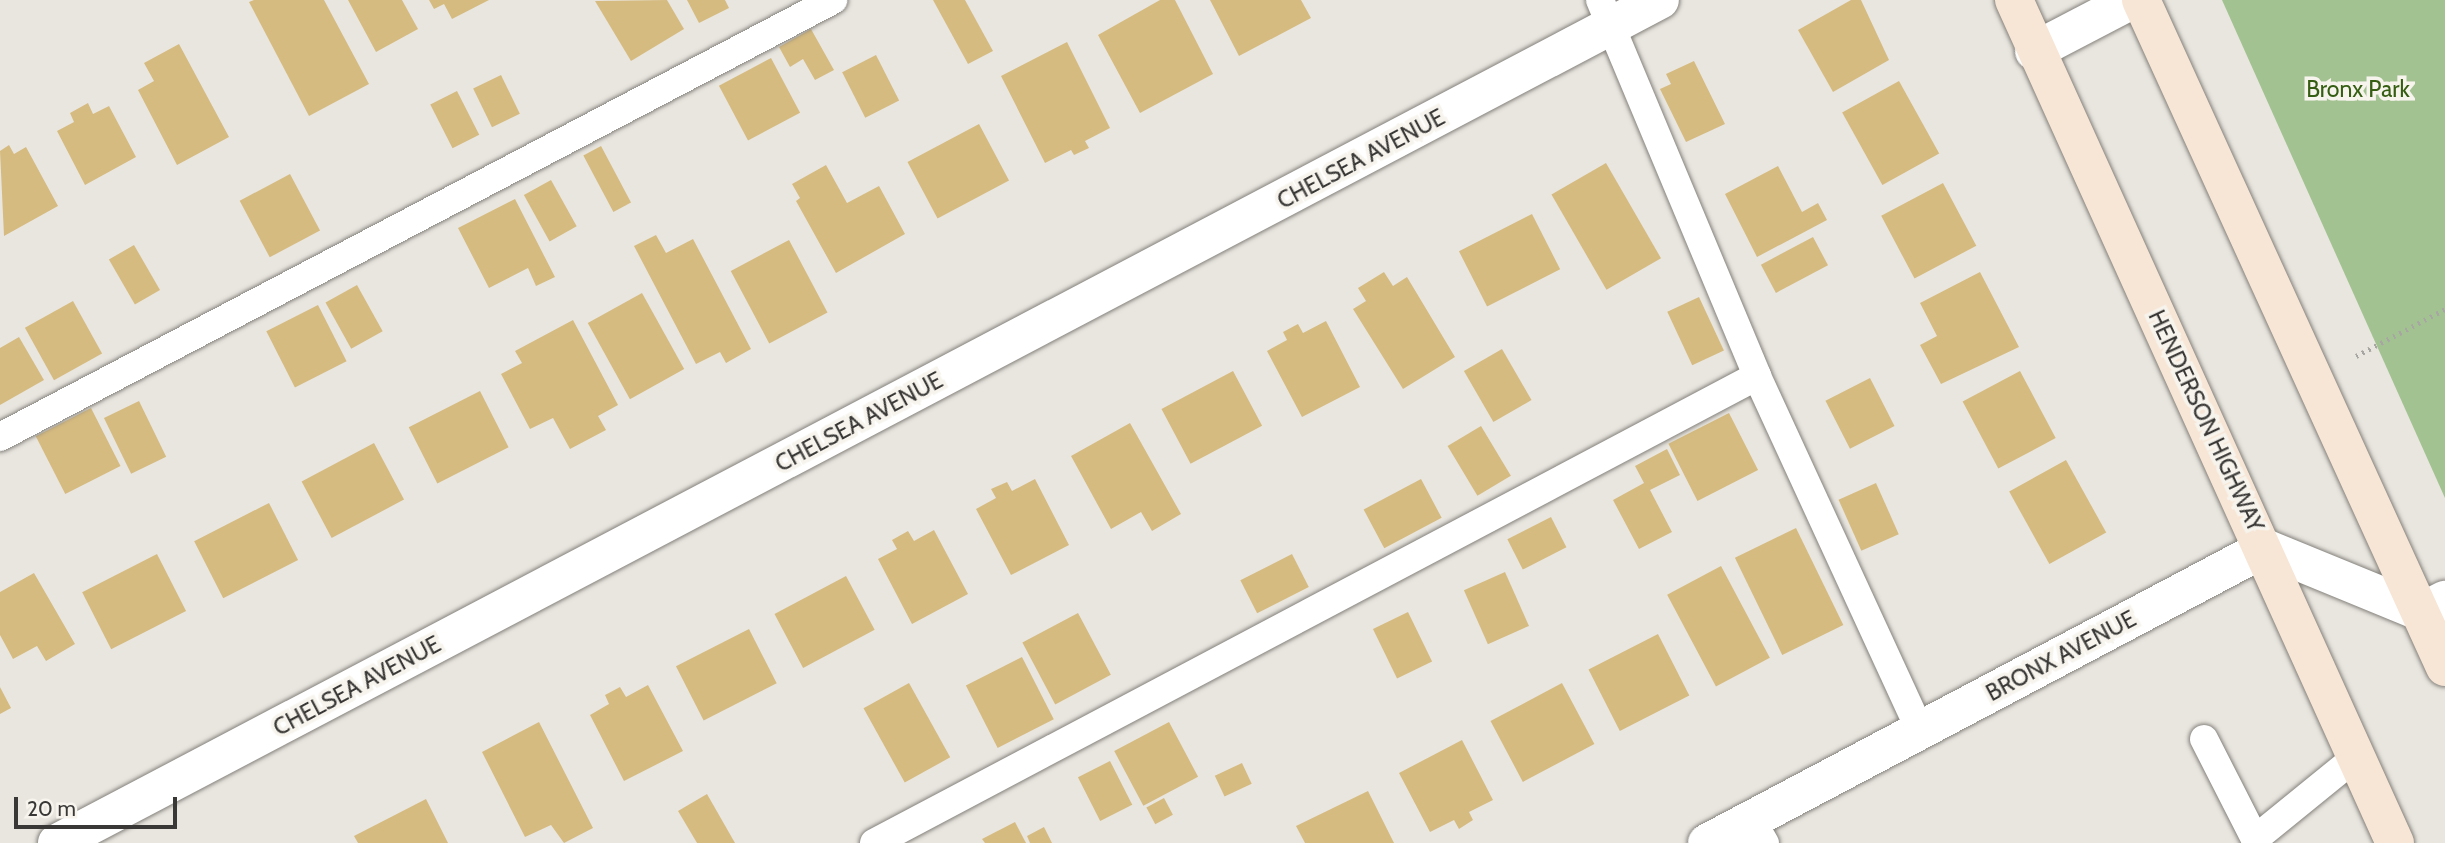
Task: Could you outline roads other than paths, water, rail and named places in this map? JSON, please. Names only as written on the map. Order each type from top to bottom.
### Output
[{"type":"main road","name":"HENDERSON HIGHWAY","points":[[2014,0],[2034,51],[2265,548],[2395,843]]},
{"type":"main road","points":[[2141,0],[2433,606],[2445,667]]},
{"type":"street","name":"CHELSEA AVENUE","points":[[57,843],[1606,13],[1660,0]]},
{"type":"street","points":[[2034,51],[2132,0]]},
{"type":"street","points":[[2265,548],[2433,606]]},
{"type":"street","name":"BRONX AVENUE","points":[[1707,843],[1758,831],[1920,731],[2265,548]]},
{"type":"lane","points":[[0,438],[833,0]]},
{"type":"lane","points":[[1606,13],[1757,376],[1920,731]]},
{"type":"lane","points":[[874,843],[1757,376]]},
{"type":"lane","points":[[2204,739],[2256,841],[2357,756]]},
{"type":"park label","name":"Bronx Park","points":[[2358,89]]}]
